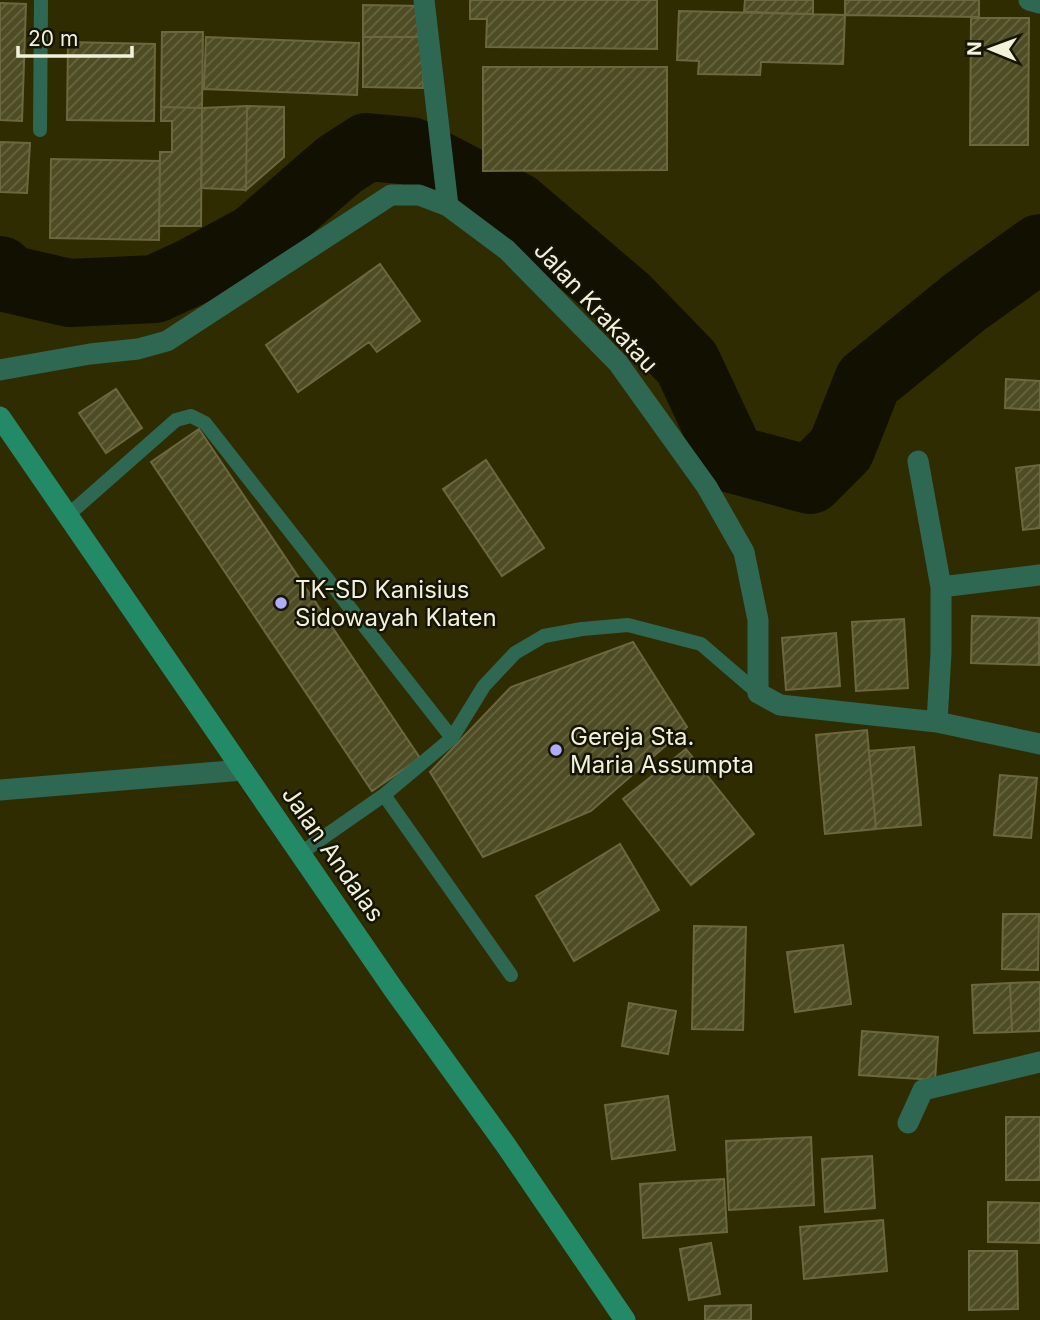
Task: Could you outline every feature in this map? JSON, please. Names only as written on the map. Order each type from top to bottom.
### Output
[{"type":"main road","name":"Jalan Andalas","points":[[0,417],[394,990],[505,1144],[625,1320]]},
{"type":"street","points":[[424,0],[447,199]]},
{"type":"street","points":[[1029,0],[1040,3]]},
{"type":"street","name":"Jalan Krakatau","points":[[0,370],[90,354],[138,349],[167,341],[391,195],[447,199],[507,250],[618,363],[707,486],[744,552],[758,620],[758,693]]},
{"type":"street","points":[[918,461],[941,587],[942,653],[937,722]]},
{"type":"street","points":[[941,587],[1040,575]]},
{"type":"street","points":[[758,693],[780,705],[937,722],[1040,744]]},
{"type":"street","points":[[0,790],[243,770]]},
{"type":"street","points":[[908,1123],[923,1090],[1040,1062]]},
{"type":"lane","points":[[40,130],[41,0]]},
{"type":"lane","points":[[67,516],[177,420],[191,416],[205,423],[452,738]]},
{"type":"lane","points":[[301,853],[384,795],[452,738],[484,686],[514,653],[544,636],[628,625],[701,644],[758,693]]},
{"type":"lane","points":[[384,795],[511,975]]},
{"type":"building","points":[[470,0],[657,0],[657,49],[486,47],[487,19],[470,19]]},
{"type":"building","points":[[745,0],[813,0],[813,14],[744,12]]},
{"type":"building","points":[[845,0],[979,0],[979,17],[845,15]]},
{"type":"building","points":[[0,3],[26,4],[22,121],[0,120]]},
{"type":"building","points":[[363,5],[424,6],[424,37],[363,37]]},
{"type":"building","points":[[679,11],[845,15],[843,64],[761,62],[760,75],[698,74],[699,61],[677,60]]},
{"type":"building","points":[[971,18],[1029,18],[1028,145],[970,145]]},
{"type":"building","points":[[162,32],[203,32],[202,108],[161,107]]},
{"type":"building","points":[[206,37],[359,43],[357,95],[204,89]]},
{"type":"building","points":[[363,37],[424,37],[423,88],[363,87]]},
{"type":"building","points":[[68,42],[155,44],[154,121],[67,120]]},
{"type":"building","points":[[483,67],[667,67],[667,170],[483,171]]},
{"type":"building","points":[[247,106],[246,190],[201,188],[202,108]]},
{"type":"building","points":[[247,106],[284,107],[284,157],[246,190]]},
{"type":"building","points":[[161,107],[202,108],[201,226],[159,226],[160,152],[172,152],[172,121],[161,121]]},
{"type":"building","points":[[0,142],[30,143],[27,193],[0,192]]},
{"type":"building","points":[[51,159],[160,161],[159,240],[50,238]]},
{"type":"building","points":[[380,264],[420,321],[377,352],[369,342],[298,392],[266,345]]},
{"type":"building","points":[[1006,379],[1040,381],[1040,410],[1005,408]]},
{"type":"building","points":[[116,389],[142,428],[106,453],[79,413]]},
{"type":"building","points":[[199,429],[420,758],[372,791],[151,462]]},
{"type":"building","points":[[486,460],[544,548],[502,576],[443,489]]},
{"type":"building","points":[[1040,465],[1040,528],[1023,530],[1016,468]]},
{"type":"building","points":[[972,616],[1039,618],[1039,665],[971,663]]},
{"type":"building","points":[[904,619],[908,688],[856,691],[852,622]]},
{"type":"building","points":[[836,633],[840,686],[786,690],[782,638]]},
{"type":"building","name":"Gereja Sta. Maria Assumpta","points":[[633,642],[687,727],[591,811],[483,857],[430,772],[511,687]]},
{"type":"building","points":[[867,730],[876,829],[825,834],[816,735]]},
{"type":"building","points":[[914,747],[921,825],[876,829],[869,751]]},
{"type":"building","points":[[686,749],[754,834],[691,885],[623,799]]},
{"type":"building","points":[[1000,775],[1037,778],[1031,838],[994,835]]},
{"type":"building","points":[[620,844],[659,910],[574,961],[536,896]]},
{"type":"building","points":[[1003,914],[1039,914],[1038,970],[1002,969]]},
{"type":"building","points":[[694,926],[746,927],[743,1030],[692,1029]]},
{"type":"building","points":[[843,945],[851,1004],[795,1012],[787,952]]},
{"type":"building","points":[[1040,982],[1040,1031],[1012,1032],[1010,983]]},
{"type":"building","points":[[1010,983],[1012,1032],[974,1033],[972,985]]},
{"type":"building","points":[[629,1003],[676,1011],[668,1054],[622,1046]]},
{"type":"building","points":[[862,1031],[938,1037],[935,1080],[859,1075]]},
{"type":"building","points":[[668,1096],[675,1150],[612,1159],[605,1105]]},
{"type":"building","points":[[1006,1117],[1040,1117],[1040,1180],[1006,1180]]},
{"type":"building","points":[[811,1137],[814,1205],[729,1210],[726,1141]]},
{"type":"building","points":[[872,1156],[875,1208],[825,1212],[822,1159]]},
{"type":"building","points":[[724,1179],[727,1232],[643,1238],[640,1184]]},
{"type":"building","points":[[988,1202],[1040,1203],[1040,1243],[988,1242]]},
{"type":"building","points":[[883,1220],[887,1271],[804,1279],[800,1227]]},
{"type":"building","points":[[711,1243],[720,1294],[689,1300],[680,1249]]},
{"type":"building","points":[[969,1251],[1017,1251],[1018,1309],[969,1310]]},
{"type":"building","points":[[751,1305],[751,1320],[705,1320],[705,1306]]},
{"type":"waterway","points":[[0,270],[9,279],[69,293],[155,289],[255,238],[339,165],[367,147],[411,151],[516,206],[625,299],[687,363],[732,459],[810,480],[841,449],[868,381],[965,302],[1040,248]]},
{"type":"place","name":"TK-SD Kanisius Sidowayah Klaten","points":[[281,603]]},
{"type":"place","name":"Gereja Sta. Maria Assumpta","points":[[556,750]]}]
